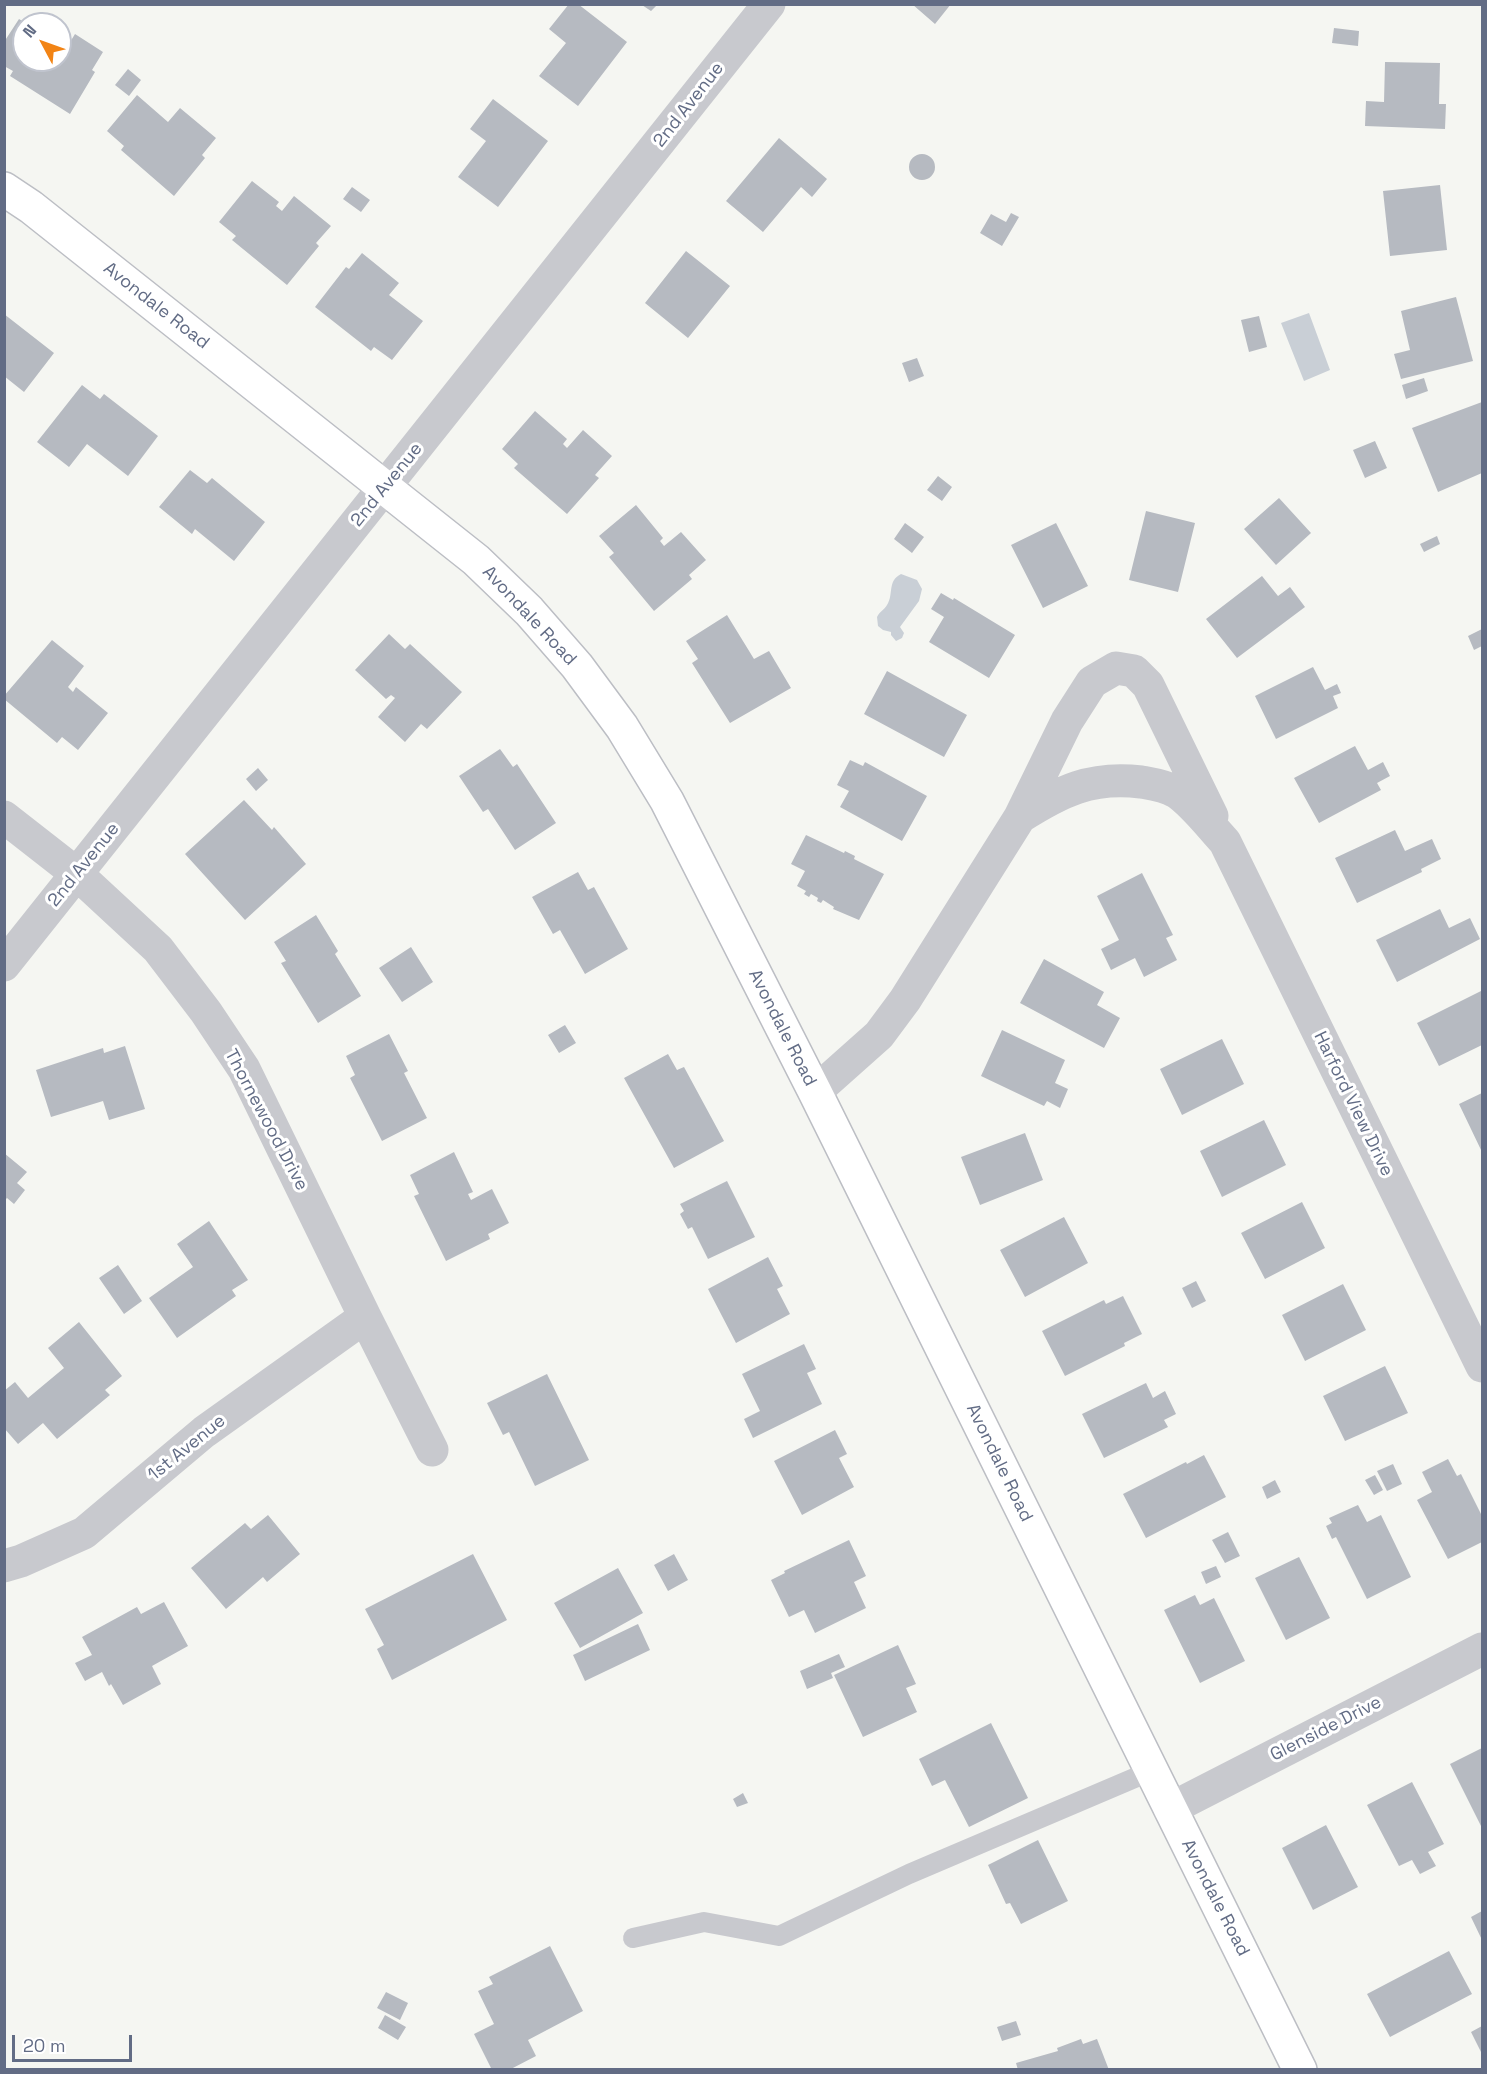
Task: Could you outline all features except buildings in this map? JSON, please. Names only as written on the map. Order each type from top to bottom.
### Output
[{"type":"street","name":"2nd Avenue","points":[[4,965],[769,4]]},
{"type":"street","name":"Avondale Road","points":[[4,189],[41,215],[476,560],[529,612],[577,666],[622,727],[667,801],[815,1092],[1300,2070]]},
{"type":"street","name":"Harford View Drive","points":[[815,1092],[879,1035],[928,963],[1020,817],[1066,721],[1092,682],[1116,668],[1134,671],[1148,685],[1482,1366]]},
{"type":"street","name":"Harford View Drive","points":[[1020,817],[1049,799],[1075,788],[1099,781],[1120,780],[1151,784],[1175,792],[1225,842]]},
{"type":"street","name":"Thornewood Drive","points":[[4,817],[77,874],[158,949],[206,1012],[244,1069],[432,1450]]},
{"type":"street","name":"1st Avenue","points":[[4,1566],[21,1562],[84,1533],[204,1432],[365,1317]]},
{"type":"street","name":"Glenside Drive","points":[[1170,1809],[1482,1649]]},
{"type":"lane","points":[[633,1938],[704,1922],[779,1936],[909,1874],[1150,1771]]},
{"type":"shaded area","points":[[1309,313],[1330,370],[1304,381],[1281,323]]},
{"type":"shaded area","points":[[901,574],[917,580],[922,589],[919,601],[900,627],[904,633],[902,638],[896,641],[891,632],[878,626],[877,617],[889,601],[894,580]]}]
